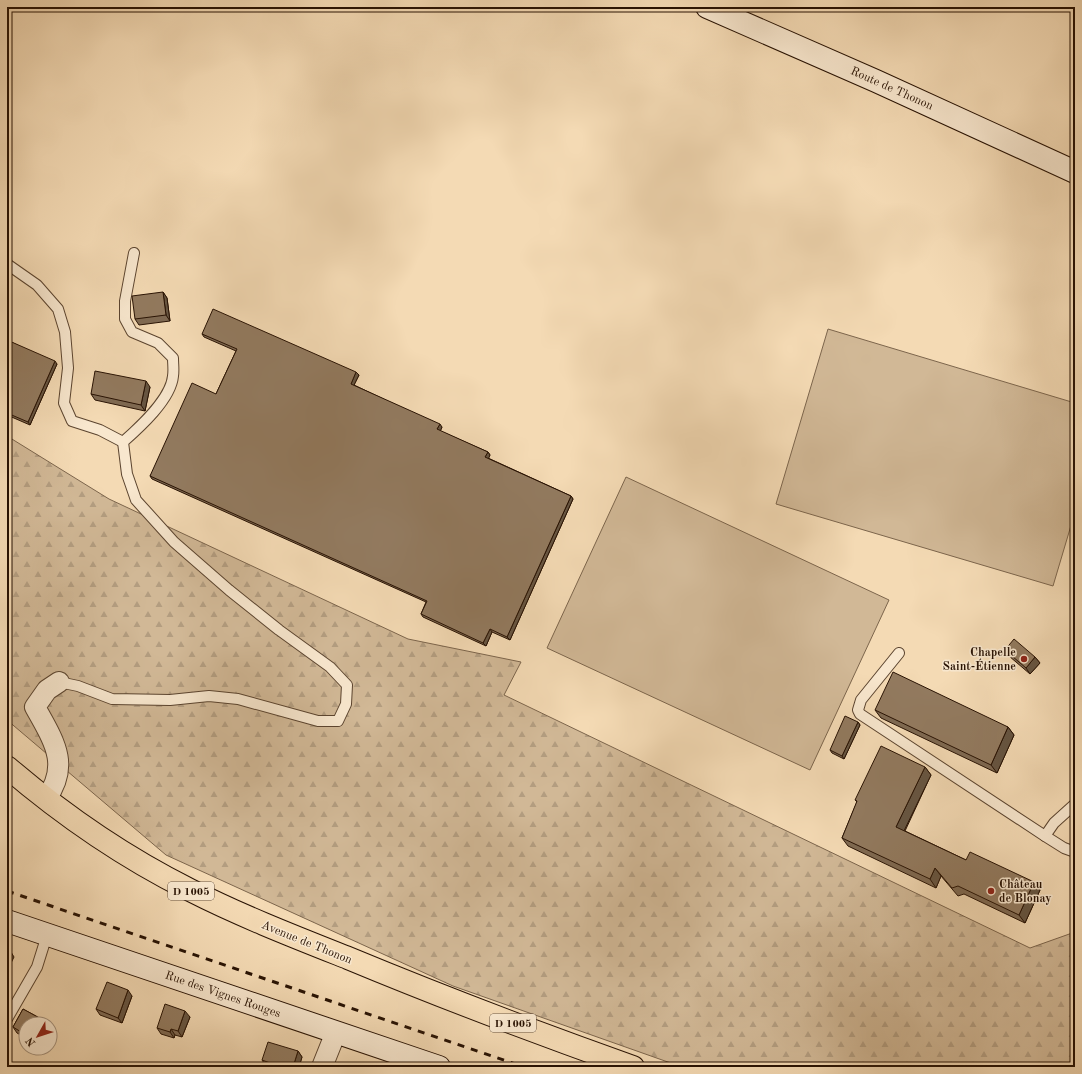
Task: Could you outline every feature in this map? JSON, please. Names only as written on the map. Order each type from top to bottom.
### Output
[{"type":"main road","name":"Avenue de Thonon","points":[[7,767],[46,799],[131,857],[190,890],[221,905],[408,983],[633,1067]]},
{"type":"street","name":"Route de Thonon","points":[[708,7],[883,84],[1075,172]]},
{"type":"street","points":[[46,799],[57,781],[59,760],[51,737],[35,707],[47,690],[59,682]]},
{"type":"street","name":"Rue des Vignes Rouges","points":[[7,921],[47,935],[329,1050],[439,1067]]},
{"type":"lane","points":[[123,442],[143,424],[161,403],[173,378],[173,358],[158,343],[132,332],[125,319],[125,301],[134,253]]},
{"type":"lane","points":[[7,264],[37,286],[58,309],[65,332],[68,368],[64,403],[72,421],[100,430],[123,442]]},
{"type":"lane","points":[[59,682],[78,686],[112,699],[170,700],[209,696],[238,699],[318,721],[338,721],[346,704],[347,685],[330,667],[279,630],[229,590],[174,542],[136,500],[127,474],[123,442]]},
{"type":"lane","points":[[899,653],[860,700],[858,710],[860,714],[1045,836],[1064,848],[1075,852]]},
{"type":"lane","points":[[1045,836],[1054,823],[1075,804]]},
{"type":"lane","points":[[7,1019],[37,967],[47,935]]},
{"type":"green space","points":[[828,329],[1075,403],[1075,512],[1053,586],[776,504]]},
{"type":"green space","points":[[7,436],[109,499],[408,639],[521,662],[504,695],[1030,948],[1075,932],[1075,1067],[682,1067],[453,986],[166,855],[7,720]]},
{"type":"green space","points":[[626,477],[889,600],[810,770],[547,648]]},
{"type":"building","points":[[163,292],[166,315],[135,319],[132,296]]},
{"type":"building","points":[[213,309],[356,372],[351,384],[440,424],[437,429],[488,452],[485,457],[571,496],[507,637],[490,629],[483,643],[421,614],[427,601],[150,476],[192,383],[216,394],[237,349],[202,334]]},
{"type":"building","points":[[7,340],[55,361],[28,422],[7,413]]},
{"type":"building","points":[[95,371],[146,381],[141,405],[91,394]]},
{"type":"building","name":"Chapelle Saint-Étienne","points":[[1014,639],[1035,657],[1026,668],[1005,650]]},
{"type":"building","points":[[893,672],[1008,727],[991,765],[875,710]]},
{"type":"building","points":[[845,716],[858,722],[842,756],[830,750]]},
{"type":"building","points":[[881,746],[925,767],[896,827],[966,860],[970,852],[1034,882],[1019,915],[958,886],[952,888],[935,868],[930,879],[842,838],[857,801],[855,800]]},
{"type":"building","points":[[7,950],[11,952],[7,958]]},
{"type":"building","points":[[107,982],[128,990],[118,1018],[96,1009]]},
{"type":"building","points":[[165,1004],[185,1011],[178,1031],[171,1029],[170,1032],[157,1028]]},
{"type":"building","points":[[23,1009],[36,1016],[19,1016]]},
{"type":"building","points":[[18,1018],[18,1030],[13,1027]]},
{"type":"building","points":[[268,1042],[298,1051],[293,1067],[281,1067],[262,1060]]},
{"type":"building","points":[[146,1064],[152,1067],[144,1067]]},
{"type":"railway","points":[[7,891],[524,1067]]},
{"type":"place","name":"Chapelle Saint-Étienne","points":[[1024,659]]},
{"type":"place","name":"Château de Blonay","points":[[991,891]]}]
